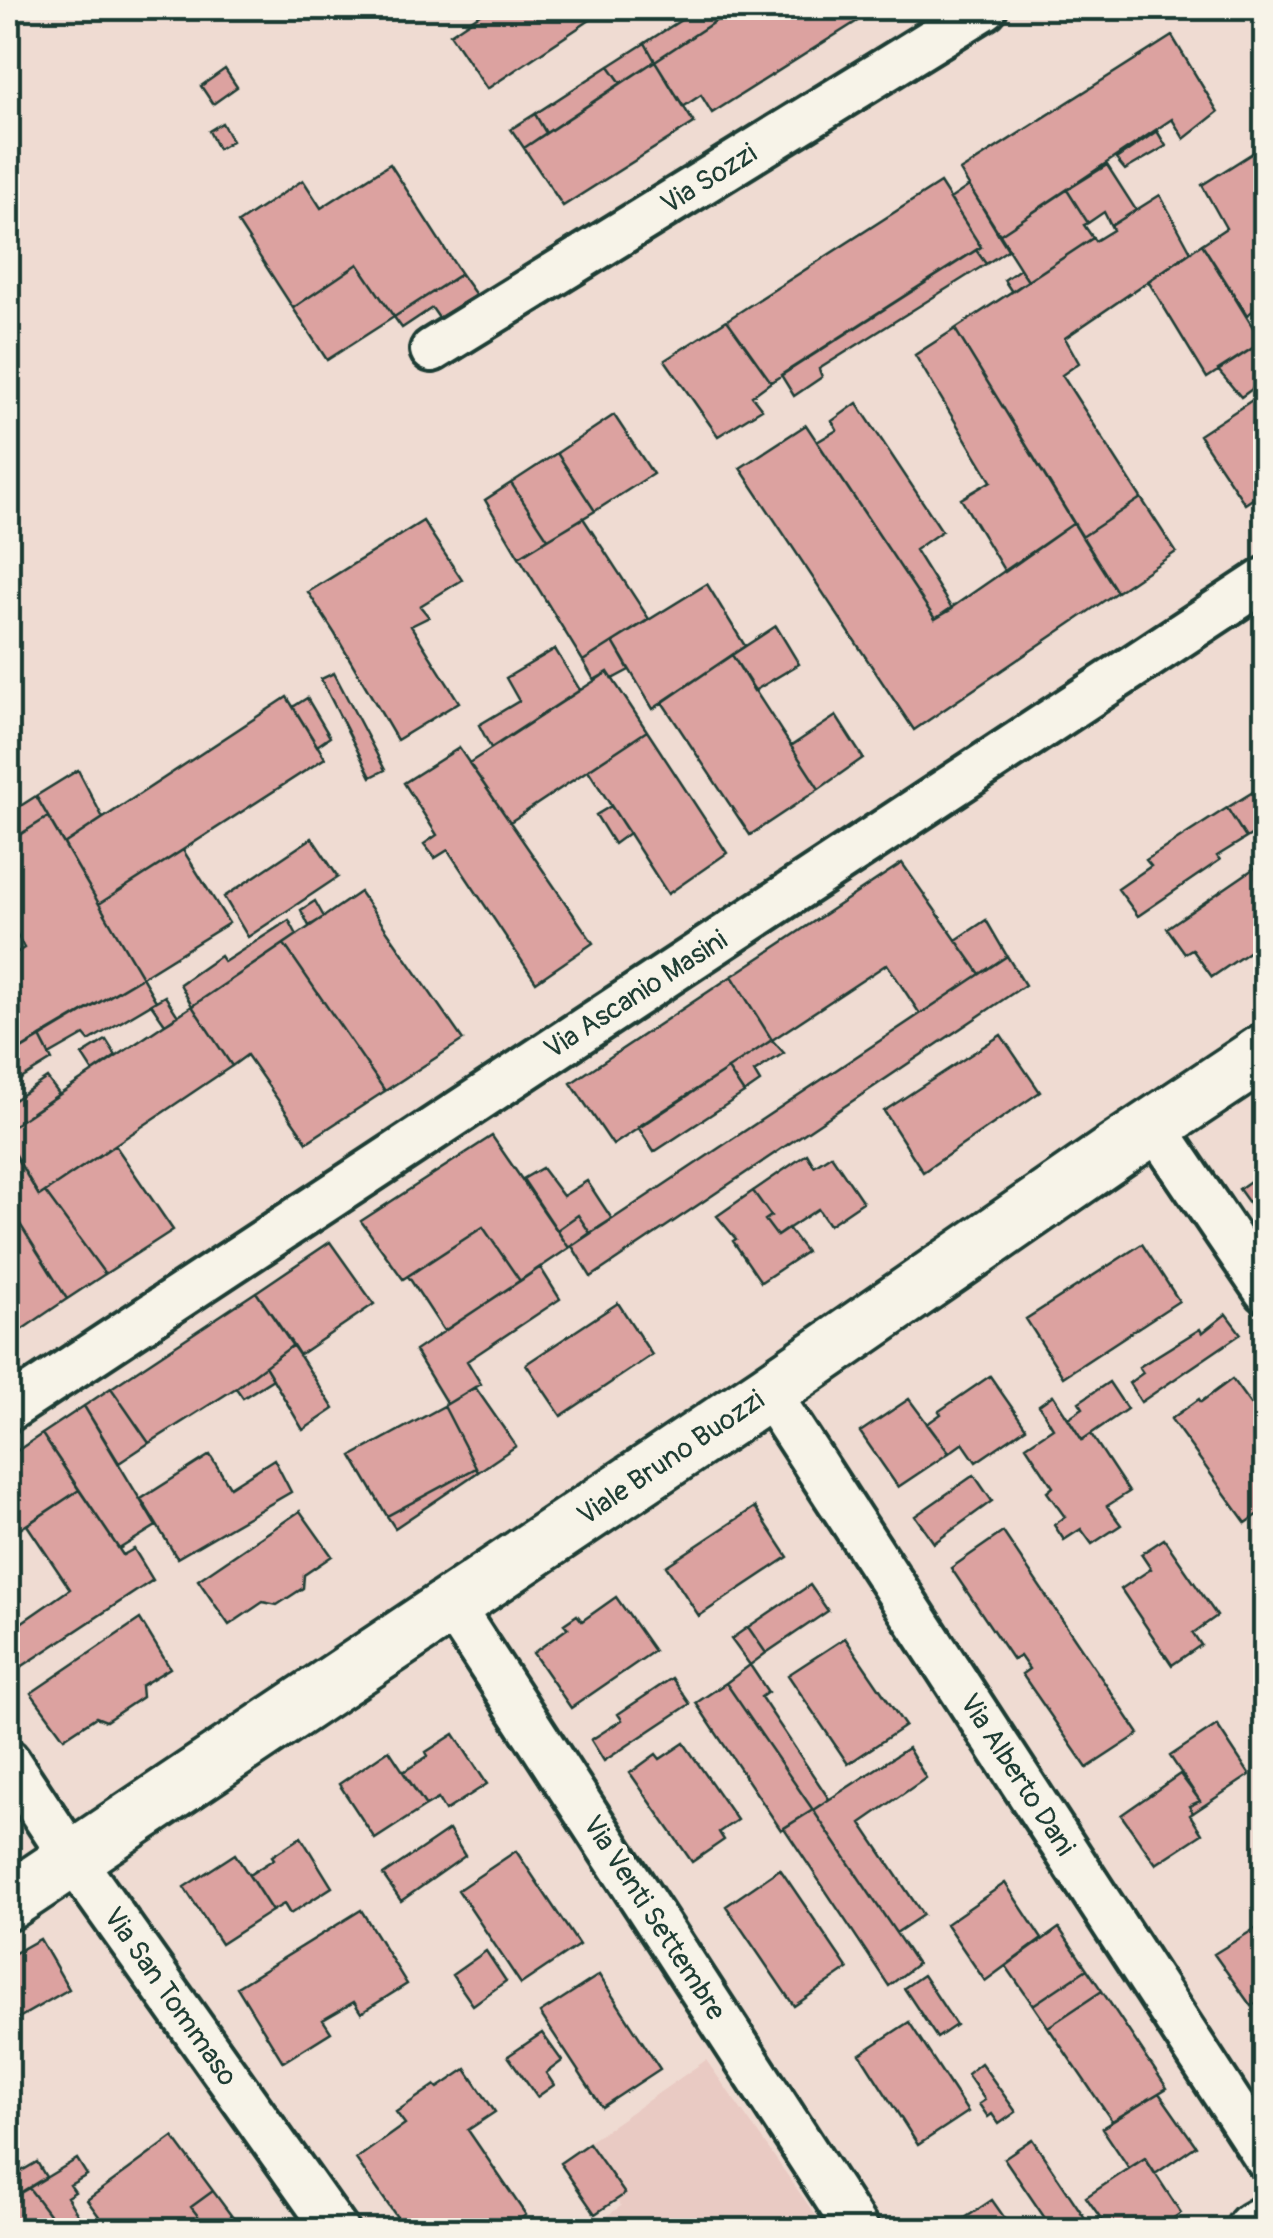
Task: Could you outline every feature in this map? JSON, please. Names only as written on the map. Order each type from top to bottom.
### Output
[{"type":"main road","name":"Viale Bruno Buozzi","points":[[8,1902],[768,1392],[1266,1051]]},
{"type":"main road","points":[[1254,2230],[1266,2222]]},
{"type":"street","name":"Via Sozzi","points":[[432,350],[986,8]]},
{"type":"street","name":"Via Ascanio Masini","points":[[8,1410],[1266,580]]},
{"type":"street","points":[[1154,1126],[1266,1292]]},
{"type":"street","name":"Via Alberto Dani","points":[[768,1392],[1266,2158]]},
{"type":"street","name":"Via Venti Settembre","points":[[451,1605],[857,2230]]},
{"type":"street","name":"Via San Tommaso","points":[[8,1761],[72,1858],[336,2230]]},
{"type":"shaded area","points":[[706,2060],[826,2230],[587,2230],[621,2206],[580,2148]]},
{"type":"building","points":[[489,8],[608,8],[487,89],[450,34]]},
{"type":"building","points":[[700,8],[714,8],[720,18],[655,61],[645,43]]},
{"type":"building","points":[[714,8],[878,8],[712,113],[701,95],[683,107],[655,61],[720,18]]},
{"type":"building","points":[[1172,36],[1218,112],[1184,139],[1172,119],[999,235],[960,171]]},
{"type":"building","points":[[645,43],[655,61],[621,83],[609,66]]},
{"type":"building","points":[[655,61],[694,123],[563,206],[524,148]]},
{"type":"building","points":[[609,66],[621,83],[546,133],[535,114]]},
{"type":"building","points":[[225,69],[237,87],[213,104],[201,86]]},
{"type":"building","points":[[535,114],[546,133],[524,148],[511,129]]},
{"type":"building","points":[[222,123],[232,141],[218,149],[209,131]]},
{"type":"building","points":[[1157,131],[1166,146],[1125,170],[1116,159]]},
{"type":"building","points":[[1259,149],[1266,160],[1266,302],[1247,315],[1202,244],[1226,228],[1202,185]]},
{"type":"building","points":[[390,164],[461,274],[394,317],[358,264],[293,308],[238,223],[303,180],[321,208]]},
{"type":"building","points":[[1107,165],[1136,210],[1111,226],[1104,212],[1088,223],[1067,190]]},
{"type":"building","points":[[940,183],[981,247],[771,382],[727,320]]},
{"type":"building","points":[[969,186],[1009,249],[986,264],[976,250],[981,247],[950,199]]},
{"type":"building","points":[[1067,190],[1093,238],[1028,281],[999,235]]},
{"type":"building","points":[[1160,195],[1191,252],[1065,338],[1079,363],[1062,375],[1141,498],[1082,537],[955,329],[1093,238],[1095,241],[1113,230],[1111,226]]},
{"type":"building","points":[[1202,244],[1262,342],[1207,378],[1148,281]]},
{"type":"building","points":[[976,250],[986,264],[819,369],[822,377],[794,396],[781,375]]},
{"type":"building","points":[[358,264],[394,317],[327,360],[293,308]]},
{"type":"building","points":[[1020,269],[1028,281],[1012,292],[1004,280]]},
{"type":"building","points":[[461,274],[476,295],[439,318],[432,308],[402,328],[394,317]]},
{"type":"building","points":[[1266,315],[1266,379],[1241,397],[1218,370],[1262,342],[1253,324]]},
{"type":"building","points":[[727,320],[771,382],[752,396],[762,409],[718,436],[665,360]]},
{"type":"building","points":[[955,329],[1074,523],[1005,572],[961,499],[991,481],[915,355]]},
{"type":"building","points":[[1266,391],[1266,490],[1245,504],[1199,435]]},
{"type":"building","points":[[857,403],[942,531],[915,550],[952,609],[935,619],[817,442],[837,430],[832,421]]},
{"type":"building","points":[[614,415],[653,474],[595,511],[557,453]]},
{"type":"building","points":[[806,425],[935,619],[1074,523],[1117,592],[914,730],[740,468]]},
{"type":"building","points":[[557,453],[595,511],[548,539],[511,483]]},
{"type":"building","points":[[511,483],[548,539],[519,557],[485,500]]},
{"type":"building","points":[[1141,498],[1176,552],[1117,592],[1082,537]]},
{"type":"building","points":[[583,518],[649,619],[583,661],[519,557]]},
{"type":"building","points":[[423,521],[462,580],[420,606],[429,617],[411,626],[459,702],[397,740],[308,592]]},
{"type":"building","points":[[707,584],[745,646],[653,709],[613,642]]},
{"type":"building","points":[[776,626],[799,664],[754,691],[732,655]]},
{"type":"building","points":[[613,642],[629,670],[612,679],[608,672],[594,680],[583,661]]},
{"type":"building","points":[[555,649],[580,690],[491,748],[479,725],[519,701],[506,678]]},
{"type":"building","points":[[732,655],[819,789],[750,835],[662,702]]},
{"type":"building","points":[[608,672],[647,731],[510,822],[469,763]]},
{"type":"building","points":[[334,673],[385,770],[371,777],[321,679]]},
{"type":"building","points":[[287,697],[325,758],[99,904],[64,844]]},
{"type":"building","points":[[307,698],[330,737],[317,746],[293,707]]},
{"type":"building","points":[[836,716],[863,758],[819,789],[791,746]]},
{"type":"building","points":[[647,731],[727,853],[668,894],[588,770]]},
{"type":"building","points":[[459,748],[593,943],[536,982],[448,850],[435,858],[424,844],[437,835],[404,783]]},
{"type":"building","points":[[78,770],[103,818],[64,844],[36,796]]},
{"type":"building","points":[[1266,784],[1266,826],[1246,838],[1227,808]]},
{"type":"building","points":[[36,796],[48,817],[8,842],[8,814]]},
{"type":"building","points":[[611,806],[629,833],[614,844],[596,815]]},
{"type":"building","points":[[1227,808],[1246,838],[1138,916],[1118,889],[1151,866],[1146,860]]},
{"type":"building","points":[[48,817],[142,977],[8,1057],[8,958],[24,948],[8,917],[8,842]]},
{"type":"building","points":[[312,838],[338,877],[248,937],[224,897]]},
{"type":"building","points":[[183,850],[229,923],[142,977],[99,904]]},
{"type":"building","points":[[902,863],[980,974],[920,1014],[887,964],[772,1040],[732,976]]},
{"type":"building","points":[[1259,865],[1266,876],[1266,940],[1212,977],[1192,949],[1185,953],[1167,928]]},
{"type":"building","points":[[360,892],[463,1040],[385,1091],[284,944]]},
{"type":"building","points":[[315,901],[324,917],[309,926],[301,910]]},
{"type":"building","points":[[289,920],[297,935],[192,1006],[180,984],[220,956],[224,962]]},
{"type":"building","points":[[986,920],[1007,956],[980,974],[956,940]]},
{"type":"building","points":[[284,944],[385,1091],[307,1142],[247,1055],[232,1066],[192,1006]]},
{"type":"building","points":[[1007,956],[1025,985],[591,1277],[572,1246]]},
{"type":"building","points":[[732,976],[772,1040],[613,1145],[571,1083]]},
{"type":"building","points":[[142,977],[156,1001],[89,1041],[84,1035],[49,1055],[40,1037]]},
{"type":"building","points":[[165,996],[178,1016],[165,1024],[151,1004]]},
{"type":"building","points":[[192,1006],[232,1066],[39,1196],[8,1143],[8,1129]]},
{"type":"building","points":[[1001,1035],[1040,1092],[923,1172],[884,1111]]},
{"type":"building","points":[[40,1037],[52,1060],[8,1087],[8,1057]]},
{"type":"building","points":[[106,1040],[116,1056],[93,1072],[82,1055]]},
{"type":"building","points":[[772,1040],[784,1053],[754,1072],[760,1082],[744,1093],[728,1069]]},
{"type":"building","points":[[728,1069],[744,1093],[654,1152],[638,1127]]},
{"type":"building","points":[[47,1078],[59,1094],[8,1129],[8,1104]]},
{"type":"building","points":[[492,1136],[569,1248],[520,1281],[483,1227],[403,1279],[361,1221]]},
{"type":"building","points":[[115,1145],[173,1230],[105,1274],[45,1192]]},
{"type":"building","points":[[807,1154],[814,1166],[831,1155],[863,1202],[829,1225],[818,1209],[777,1236],[765,1220],[771,1216],[753,1191]]},
{"type":"building","points":[[16,1157],[39,1196],[45,1192],[105,1274],[67,1299],[8,1205],[8,1163]]},
{"type":"building","points":[[542,1168],[563,1196],[587,1181],[612,1219],[590,1233],[578,1215],[557,1230],[523,1179]]},
{"type":"building","points":[[1256,1177],[1266,1190],[1266,1197],[1252,1207],[1239,1189]]},
{"type":"building","points":[[753,1191],[771,1216],[765,1220],[777,1236],[788,1228],[806,1252],[761,1282],[733,1241],[736,1239],[717,1216]]},
{"type":"building","points":[[8,1205],[67,1299],[8,1339]]},
{"type":"building","points":[[578,1215],[590,1233],[569,1248],[557,1230]]},
{"type":"building","points":[[483,1227],[520,1281],[444,1331],[408,1276]]},
{"type":"building","points":[[330,1242],[374,1304],[299,1355],[256,1292]]},
{"type":"building","points":[[1142,1244],[1179,1301],[1063,1377],[1026,1319]]},
{"type":"building","points":[[540,1267],[560,1299],[467,1361],[481,1384],[447,1404],[415,1351]]},
{"type":"building","points":[[256,1292],[293,1345],[236,1388],[149,1443],[111,1388]]},
{"type":"building","points":[[618,1303],[652,1355],[561,1416],[526,1364]]},
{"type":"building","points":[[1226,1314],[1241,1334],[1141,1402],[1129,1383],[1143,1373],[1139,1367],[1200,1329],[1202,1333]]},
{"type":"building","points":[[293,1345],[334,1409],[303,1430],[265,1366]]},
{"type":"building","points":[[265,1366],[273,1379],[243,1398],[236,1388]]},
{"type":"building","points":[[990,1376],[1026,1428],[976,1462],[963,1443],[949,1453],[927,1424],[941,1414],[939,1411]]},
{"type":"building","points":[[1232,1379],[1266,1426],[1266,1509],[1246,1523],[1171,1419]]},
{"type":"building","points":[[1109,1382],[1127,1409],[1082,1440],[1068,1418],[1083,1408],[1079,1402]]},
{"type":"building","points":[[475,1387],[516,1446],[478,1472],[444,1406]]},
{"type":"building","points":[[111,1388],[149,1443],[119,1463],[84,1406]]},
{"type":"building","points":[[1053,1395],[1082,1440],[1091,1434],[1129,1492],[1107,1506],[1121,1525],[1092,1544],[1081,1529],[1064,1540],[1054,1525],[1065,1517],[1047,1492],[1053,1487],[1026,1446],[1053,1428],[1039,1405]]},
{"type":"building","points":[[909,1399],[949,1453],[898,1487],[860,1432]]},
{"type":"building","points":[[84,1406],[156,1526],[119,1549],[42,1434]]},
{"type":"building","points":[[444,1406],[476,1468],[387,1516],[352,1456]]},
{"type":"building","points":[[42,1434],[79,1490],[8,1537],[8,1457]]},
{"type":"building","points":[[210,1455],[230,1487],[274,1459],[291,1492],[177,1558],[141,1499]]},
{"type":"building","points":[[476,1468],[478,1472],[395,1528],[387,1516]]},
{"type":"building","points":[[974,1475],[992,1501],[934,1543],[915,1516]]},
{"type":"building","points":[[79,1490],[123,1555],[134,1549],[153,1580],[15,1671],[8,1660],[8,1632],[70,1589],[27,1525]]},
{"type":"building","points":[[755,1507],[788,1557],[699,1616],[666,1566]]},
{"type":"building","points":[[300,1511],[332,1556],[304,1575],[303,1588],[277,1605],[263,1602],[229,1625],[198,1580]]},
{"type":"building","points":[[1003,1532],[1139,1734],[1087,1768],[1022,1674],[1029,1669],[1020,1656],[1013,1660],[951,1568]]},
{"type":"building","points":[[1164,1539],[1217,1616],[1193,1633],[1201,1645],[1172,1665],[1121,1589],[1151,1569],[1141,1554]]},
{"type":"building","points":[[810,1585],[828,1611],[766,1653],[748,1627]]},
{"type":"building","points":[[616,1597],[654,1651],[571,1708],[533,1653],[568,1628],[564,1624],[577,1615],[582,1621]]},
{"type":"building","points":[[140,1619],[170,1668],[141,1686],[142,1697],[106,1721],[96,1717],[64,1738],[31,1693]]},
{"type":"building","points":[[748,1627],[766,1653],[750,1665],[731,1639]]},
{"type":"building","points":[[845,1638],[905,1726],[848,1764],[788,1675]]},
{"type":"building","points":[[750,1665],[768,1692],[761,1697],[829,1799],[813,1810],[726,1683]]},
{"type":"building","points":[[672,1678],[690,1704],[604,1761],[591,1740],[622,1720],[618,1714]]},
{"type":"building","points":[[726,1683],[813,1810],[781,1830],[696,1703]]},
{"type":"building","points":[[1217,1725],[1250,1775],[1193,1813],[1189,1806],[1200,1801],[1170,1756]]},
{"type":"building","points":[[454,1734],[487,1784],[445,1811],[438,1799],[426,1806],[403,1772]]},
{"type":"building","points":[[684,1743],[737,1820],[719,1832],[724,1840],[692,1862],[630,1773],[656,1754],[660,1759]]},
{"type":"building","points":[[908,1748],[926,1778],[861,1823],[923,1915],[896,1933],[813,1810]]},
{"type":"building","points":[[389,1750],[426,1806],[375,1839],[339,1784]]},
{"type":"building","points":[[1180,1774],[1200,1801],[1189,1806],[1202,1834],[1156,1864],[1121,1815]]},
{"type":"building","points":[[813,1810],[917,1964],[889,1986],[784,1828]]},
{"type":"building","points":[[449,1830],[465,1856],[401,1901],[383,1875]]},
{"type":"building","points":[[301,1837],[332,1887],[290,1914],[284,1904],[272,1911],[249,1875]]},
{"type":"building","points":[[516,1851],[579,1945],[521,1984],[458,1890]]},
{"type":"building","points":[[235,1854],[272,1911],[221,1944],[184,1887]]},
{"type":"building","points":[[780,1869],[848,1969],[794,2006],[726,1906]]},
{"type":"building","points":[[1005,1883],[1042,1939],[985,1981],[946,1924]]},
{"type":"building","points":[[361,1910],[407,1984],[361,2013],[354,2002],[323,2020],[331,2032],[283,2062],[237,1987]]},
{"type":"building","points":[[1266,1922],[1266,1997],[1251,2006],[1214,1954]]},
{"type":"building","points":[[1059,1928],[1087,1969],[1033,2005],[1006,1966]]},
{"type":"building","points":[[40,1939],[69,1989],[8,2024],[8,1957]]},
{"type":"building","points":[[486,1951],[506,1981],[473,2005],[452,1975]]},
{"type":"building","points":[[1087,1969],[1102,1991],[1048,2027],[1033,2005]]},
{"type":"building","points":[[599,1975],[660,2069],[602,2107],[540,2013]]},
{"type":"building","points":[[923,1975],[956,2025],[937,2038],[904,1988]]},
{"type":"building","points":[[1102,1991],[1167,2088],[1112,2121],[1048,2027]]},
{"type":"building","points":[[909,2022],[968,2112],[918,2145],[860,2054]]},
{"type":"building","points":[[542,2033],[562,2061],[546,2073],[554,2085],[537,2097],[508,2056]]},
{"type":"building","points":[[981,2063],[1016,2112],[999,2124],[979,2104],[985,2100],[967,2074]]},
{"type":"building","points":[[466,2069],[495,2112],[468,2130],[526,2215],[503,2230],[455,2230],[445,2216],[425,2230],[406,2230],[356,2159],[405,2124],[396,2112]]},
{"type":"building","points":[[1159,2093],[1196,2146],[1155,2174],[1145,2158],[1129,2168],[1102,2128]]},
{"type":"building","points":[[173,2137],[213,2191],[191,2207],[209,2230],[109,2230],[87,2200]]},
{"type":"building","points":[[1032,2139],[1093,2230],[1053,2230],[1004,2158]]},
{"type":"building","points":[[589,2143],[625,2194],[595,2214],[560,2163]]},
{"type":"building","points":[[1145,2158],[1181,2213],[1155,2230],[1109,2230],[1086,2197]]},
{"type":"building","points":[[77,2159],[87,2175],[70,2185],[75,2192],[67,2197],[79,2217],[61,2230],[29,2188]]},
{"type":"building","points":[[37,2162],[46,2177],[8,2200],[8,2179]]},
{"type":"building","points":[[29,2188],[61,2230],[15,2230],[8,2221],[8,2200]]},
{"type":"building","points":[[213,2191],[242,2230],[209,2230],[191,2207]]},
{"type":"building","points":[[992,2200],[1013,2230],[947,2230]]}]
